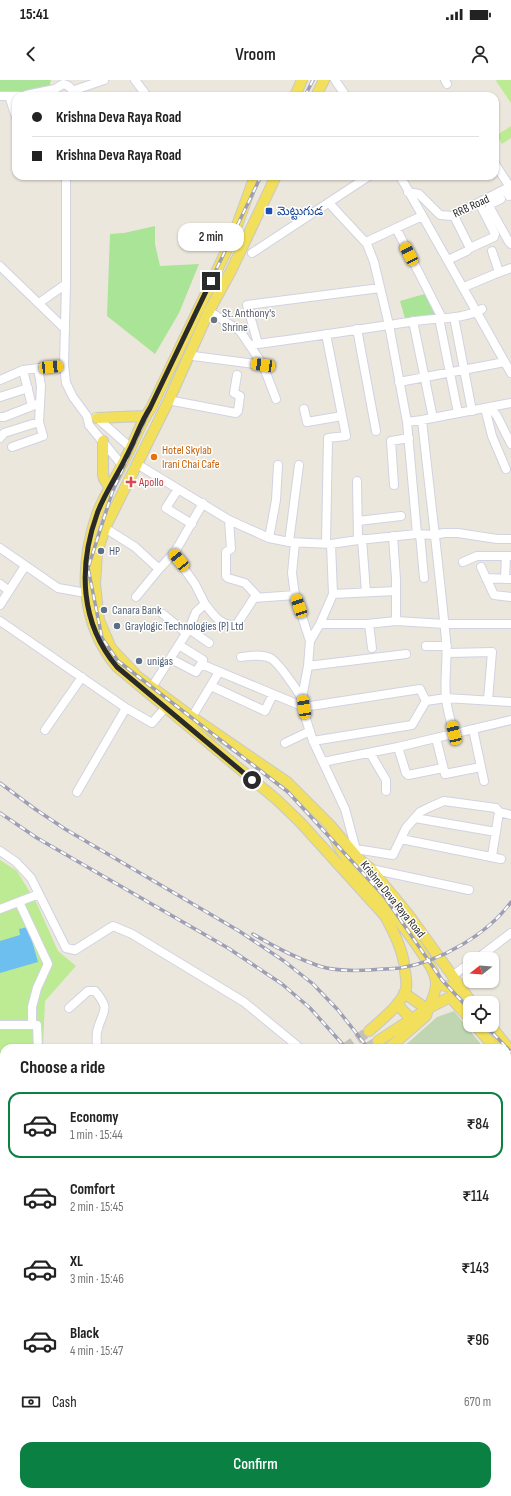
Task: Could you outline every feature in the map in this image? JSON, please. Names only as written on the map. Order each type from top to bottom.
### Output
[{"type":"main road","points":[[297,92],[302,80]]},
{"type":"main road","points":[[318,92],[324,80]]},
{"type":"main road","points":[[254,180],[232,239],[150,408],[144,416],[131,448],[97,513],[91,533],[85,572],[86,593],[93,626],[99,641],[109,657],[128,678],[276,799],[386,916],[403,956],[406,989],[394,1009],[369,1031]]},
{"type":"main road","name":"Krishna Deva Raya Road","points":[[274,180],[100,540],[94,584],[99,620],[111,648],[137,676],[192,717],[287,782],[330,825],[357,853],[408,914],[466,996]]},
{"type":"main road","points":[[97,418],[144,416]]},
{"type":"main road","points":[[103,441],[103,475],[104,480],[110,488]]},
{"type":"main road","points":[[245,774],[255,761]]},
{"type":"main road","points":[[259,785],[269,770]]},
{"type":"main road","name":"Krishna Deva Raya Road","points":[[330,825],[339,847],[354,869],[398,919],[431,966],[436,984]]},
{"type":"main road","points":[[393,1044],[426,1016],[427,1009],[434,996],[436,984],[460,989]]},
{"type":"main road","points":[[378,1041],[427,1009],[450,997],[460,989]]},
{"type":"main road","points":[[404,993],[427,1009]]},
{"type":"main road","points":[[450,997],[463,1011]]},
{"type":"main road","points":[[397,1004],[411,1019]]},
{"type":"main road","points":[[481,1032],[492,1044]]},
{"type":"main road","points":[[496,1032],[505,1044]]},
{"type":"street","points":[[77,92],[104,80]]},
{"type":"street","points":[[135,80],[144,92]]},
{"type":"street","points":[[335,80],[343,92]]},
{"type":"street","points":[[54,92],[62,82],[69,86],[71,92]]},
{"type":"street","points":[[0,96],[9,96],[12,105]]},
{"type":"street","points":[[499,173],[507,192],[490,204],[490,208],[511,244]]},
{"type":"street","points":[[66,180],[64,366],[66,382],[73,397],[87,416],[89,425],[122,465]]},
{"type":"street","points":[[252,253],[363,180]]},
{"type":"street","points":[[399,382],[464,369],[509,367],[503,351],[482,314],[464,287],[402,180]]},
{"type":"street","name":"RRB Road","points":[[408,192],[419,194],[440,216],[447,217],[454,216],[479,203],[507,192]]},
{"type":"street","points":[[329,203],[366,242],[374,262],[389,325],[407,422],[424,578]]},
{"type":"street","points":[[454,216],[470,248],[494,237],[495,234],[479,203]]},
{"type":"street","points":[[366,242],[422,216]]},
{"type":"street","points":[[396,228],[440,318],[458,413]]},
{"type":"street","points":[[448,260],[468,251]]},
{"type":"street","points":[[492,251],[499,272]]},
{"type":"street","points":[[0,266],[65,329]]},
{"type":"street","points":[[464,287],[511,268]]},
{"type":"street","points":[[39,303],[66,284]]},
{"type":"street","points":[[276,399],[254,345],[247,305],[380,288]]},
{"type":"street","points":[[147,444],[155,437],[161,428],[193,356],[210,312],[240,331],[254,345]]},
{"type":"street","points":[[254,345],[413,321],[482,314]]},
{"type":"street","points":[[454,317],[472,411]]},
{"type":"street","points":[[413,321],[433,418]]},
{"type":"street","points":[[357,329],[376,431]]},
{"type":"street","points":[[310,641],[334,594],[328,544],[328,438],[346,436],[326,334]]},
{"type":"street","points":[[193,356],[263,365]]},
{"type":"street","points":[[1,377],[23,370],[64,366]]},
{"type":"street","points":[[36,404],[41,386],[38,368]]},
{"type":"street","points":[[12,447],[43,436],[36,404],[28,388],[23,370]]},
{"type":"street","points":[[173,401],[236,413],[238,411],[240,396],[234,393],[237,375]]},
{"type":"street","points":[[0,397],[28,388]]},
{"type":"street","points":[[407,422],[511,403]]},
{"type":"street","points":[[0,417],[4,418],[36,404]]},
{"type":"street","points":[[487,407],[497,416],[511,444]]},
{"type":"street","points":[[487,407],[492,436],[506,470]]},
{"type":"street","points":[[304,409],[308,422],[342,416]]},
{"type":"street","points":[[87,416],[94,416],[97,418],[131,448]]},
{"type":"street","points":[[422,420],[445,624],[447,649],[446,698],[454,733]]},
{"type":"street","points":[[0,438],[4,433],[39,422]]},
{"type":"street","points":[[394,485],[391,441],[409,438]]},
{"type":"street","points":[[137,464],[204,503],[229,520],[269,538],[292,543],[328,544],[392,536],[458,533],[497,539],[511,539]]},
{"type":"street","points":[[269,538],[276,500],[278,465]]},
{"type":"street","points":[[299,465],[292,543],[292,573],[295,595],[310,641],[308,666],[302,698],[313,741],[345,809],[357,853],[393,855],[406,828],[420,812],[444,801],[496,808],[499,812],[511,814]]},
{"type":"street","points":[[357,481],[358,521],[366,592]]},
{"type":"street","points":[[178,489],[166,508],[192,524]]},
{"type":"street","points":[[136,597],[173,553],[204,503]]},
{"type":"street","points":[[358,521],[401,516]]},
{"type":"street","points":[[229,520],[231,549],[226,552],[226,576],[245,583],[258,597]]},
{"type":"street","points":[[105,528],[135,547],[159,569]]},
{"type":"street","points":[[392,536],[396,591],[393,623]]},
{"type":"street","points":[[0,548],[58,588],[86,593]]},
{"type":"street","points":[[173,553],[195,584],[205,604],[222,623],[237,624],[250,602],[258,597],[295,595]]},
{"type":"street","points":[[463,562],[477,556],[509,556],[508,579],[486,578]]},
{"type":"street","points":[[0,605],[25,566]]},
{"type":"street","points":[[481,567],[494,595],[511,597]]},
{"type":"street","points":[[0,584],[9,591]]},
{"type":"street","points":[[334,594],[396,591]]},
{"type":"street","points":[[152,687],[188,631],[196,612],[205,604]]},
{"type":"street","points":[[163,614],[209,643]]},
{"type":"street","points":[[0,621],[126,708],[152,723],[165,708]]},
{"type":"street","points":[[320,624],[511,624]]},
{"type":"street","points":[[369,625],[372,648]]},
{"type":"street","points":[[171,659],[196,672],[201,664],[203,660],[179,645]]},
{"type":"street","points":[[426,646],[492,652],[488,700]]},
{"type":"street","points":[[308,666],[406,654]]},
{"type":"street","points":[[241,657],[257,656],[271,658],[302,698]]},
{"type":"street","points":[[201,664],[304,707],[420,689],[426,701]]},
{"type":"street","points":[[192,717],[219,672]]},
{"type":"street","points":[[45,730],[82,677]]},
{"type":"street","points":[[211,686],[266,710],[273,694]]},
{"type":"street","points":[[426,701],[446,698],[511,702]]},
{"type":"street","points":[[313,741],[412,725],[426,701]]},
{"type":"street","points":[[77,792],[126,708]]},
{"type":"street","points":[[323,762],[398,747],[511,720]]},
{"type":"street","points":[[473,728],[484,781]]},
{"type":"street","points":[[285,743],[310,731]]},
{"type":"street","points":[[436,738],[444,772],[447,774],[481,767]]},
{"type":"street","points":[[398,747],[406,775],[443,768]]},
{"type":"street","points":[[370,753],[386,780],[386,790]]},
{"type":"street","points":[[492,856],[499,812]]},
{"type":"street","points":[[415,818],[496,832]]},
{"type":"street","points":[[401,839],[501,859]]},
{"type":"street","points":[[0,852],[16,862],[31,878],[66,948],[75,950],[113,926],[132,934],[244,1002],[295,1044]]},
{"type":"street","points":[[371,870],[469,890]]},
{"type":"street","points":[[0,909],[39,894]]},
{"type":"street","points":[[19,902],[48,964],[37,988],[32,1007],[32,1025]]},
{"type":"street","points":[[486,952],[511,933]]},
{"type":"street","points":[[452,976],[463,968]]},
{"type":"street","points":[[69,1008],[88,991],[95,990],[104,1002],[104,1013],[97,1032],[97,1044]]},
{"type":"street","points":[[0,1025],[37,1025],[38,1044]]},
{"type":"green space","points":[[0,80],[51,80],[49,87],[30,91],[0,93]]},
{"type":"green space","points":[[511,80],[511,103],[496,81]]},
{"type":"green space","points":[[511,126],[511,138],[502,144],[499,139],[499,134]]},
{"type":"green space","points":[[155,226],[155,244],[160,266],[199,264],[179,313],[155,354],[107,316],[110,234],[124,233]]},
{"type":"green space","points":[[428,293],[442,318],[406,322],[400,301]]},
{"type":"green space","points":[[0,860],[17,871],[37,904],[58,951],[76,966],[45,1001],[43,1044],[0,1044]]},
{"type":"green space","points":[[454,1011],[463,1022],[463,1032],[471,1032],[481,1044],[407,1044],[437,1017]]},
{"type":"water","points":[[28,927],[38,962],[0,973],[0,941],[20,935],[19,929]]},
{"type":"tunnel","points":[[351,1044],[369,1031]]},
{"type":"tunnel","points":[[373,1044],[378,1041]]},
{"type":"railway","points":[[307,92],[313,80]]},
{"type":"railway","points":[[259,180],[169,368],[113,490],[88,568],[102,638],[118,661],[288,792],[384,896],[442,980],[463,1002]]},
{"type":"railway","points":[[0,783],[65,829],[239,931],[284,961],[313,984],[338,1010],[365,1044]]},
{"type":"railway","points":[[0,813],[37,838],[228,948],[282,984],[310,1008],[342,1044]]},
{"type":"railway","points":[[253,934],[293,956],[325,968],[338,970],[400,968],[431,960],[462,945],[490,925],[511,902]]},
{"type":"railway","points":[[492,1032],[503,1044]]},
{"type":"place","name":"మెట్టుగుడ","points":[[269,211]]},
{"type":"place","name":"St. Anthony's Shrine","points":[[214,320]]},
{"type":"place","name":"Hotel Skylab Irani Chai Cafe","points":[[154,457]]},
{"type":"place","name":"Apollo","points":[[131,482]]},
{"type":"place","name":"HP","points":[[101,551]]},
{"type":"place","name":"Canara Bank","points":[[104,610]]},
{"type":"place","name":"Graylogic Technologies (P) Ltd","points":[[117,626]]},
{"type":"place","name":"unigas","points":[[139,661]]},
{"type":"route","points":[[211,281],[150,408],[144,416],[128,455],[97,513],[91,533],[85,572],[86,593],[90,619],[99,641],[117,667],[128,678],[252,780]]}]
